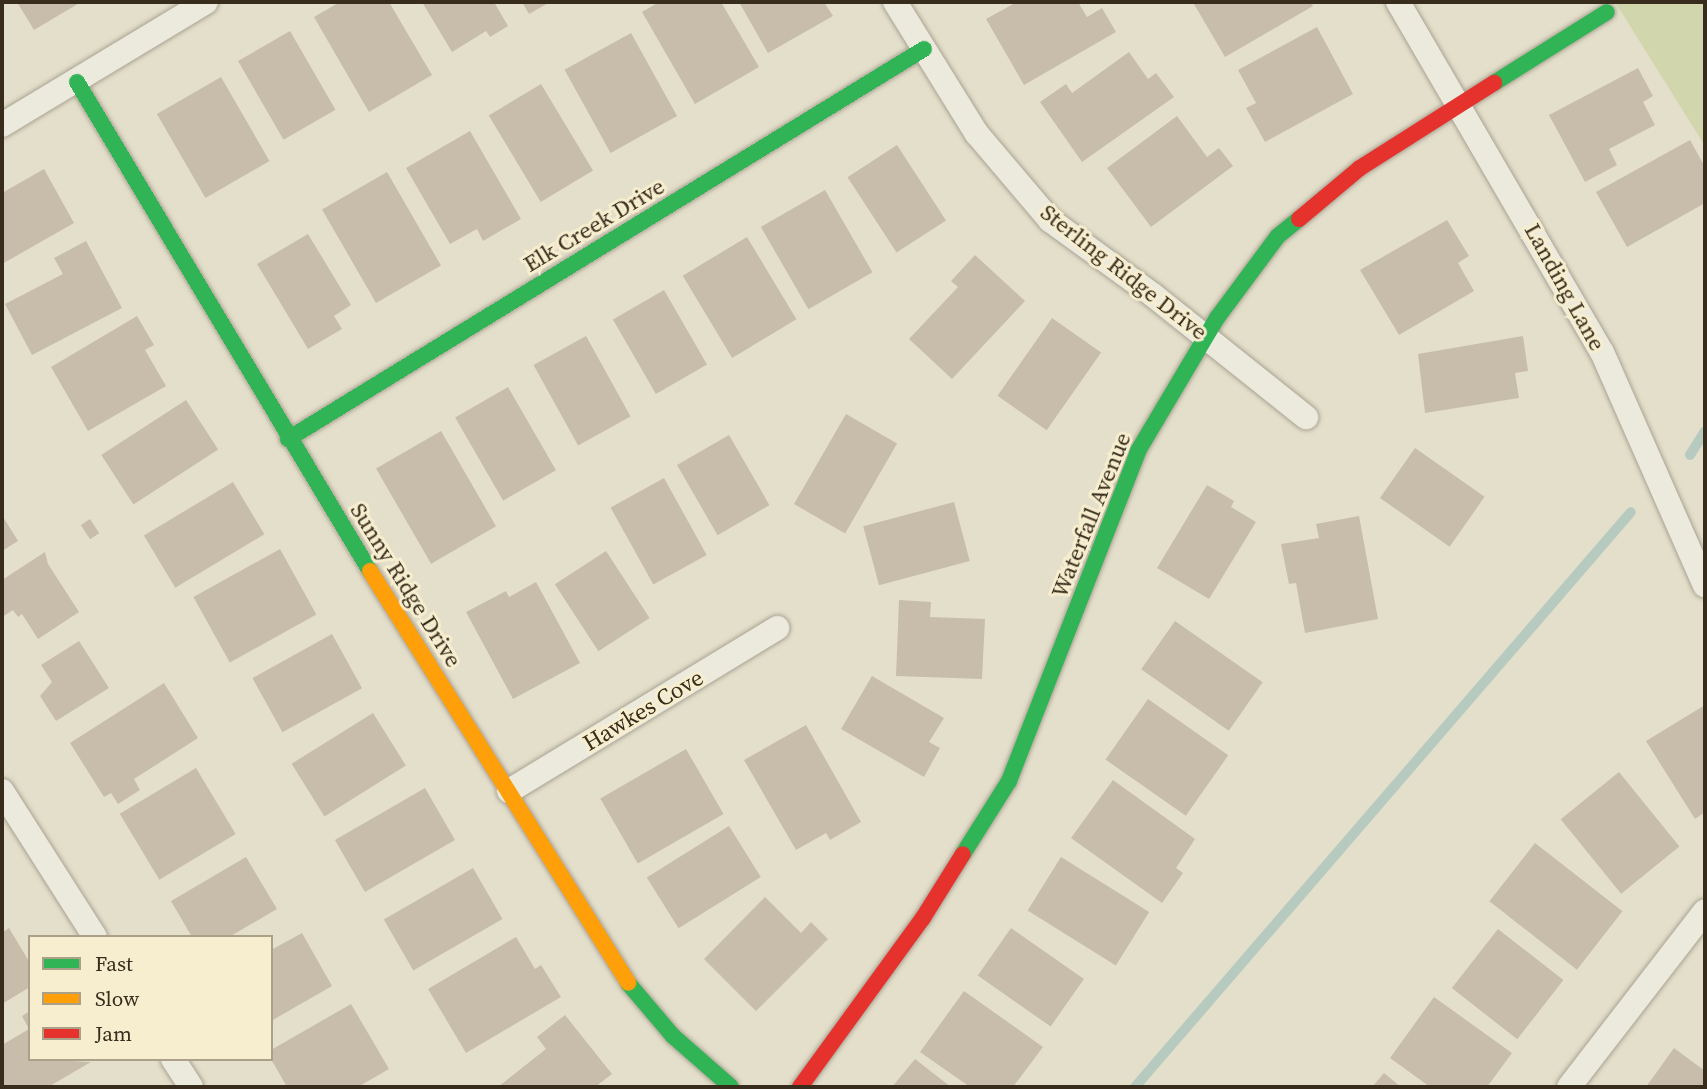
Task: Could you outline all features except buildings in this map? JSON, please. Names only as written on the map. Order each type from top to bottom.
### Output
[{"type":"street","points":[[2,125],[206,2]]},
{"type":"street","name":"Sterling Ridge Drive","points":[[895,2],[976,134],[1050,220],[1206,335],[1307,417]]},
{"type":"street","name":"Landing Lane","points":[[1398,2],[1460,104],[1602,352],[1705,585]]},
{"type":"street","name":"Waterfall Avenue","points":[[800,1087],[923,918],[1009,780],[1138,452],[1206,335],[1278,236],[1360,168],[1607,12]]},
{"type":"street","name":"Elk Creek Drive","points":[[288,439],[924,49]]},
{"type":"street","name":"Sunny Ridge Drive","points":[[76,82],[288,439],[626,980],[673,1036],[731,1087]]},
{"type":"street","name":"Hawkes Cove","points":[[509,791],[777,628]]},
{"type":"street","points":[[2,791],[94,935]]},
{"type":"street","points":[[1569,1087],[1705,911]]},
{"type":"street","points":[[174,1061],[191,1087]]},
{"type":"green space","points":[[1615,2],[1705,2],[1705,146]]},
{"type":"waterway","points":[[1690,455],[1705,431]]},
{"type":"waterway","points":[[1135,1087],[1631,512]]},
{"type":"traffic: fast","points":[[1494,83],[1607,12]]},
{"type":"traffic: fast","points":[[288,439],[924,49]]},
{"type":"traffic: fast","points":[[77,82],[370,571]]},
{"type":"traffic: fast","points":[[963,854],[1009,781],[1138,451],[1217,318],[1278,236],[1299,219]]},
{"type":"traffic: fast","points":[[628,983],[673,1036],[731,1087]]},
{"type":"traffic: slow","points":[[370,571],[628,983]]},
{"type":"traffic: jam","points":[[1299,219],[1360,168],[1494,83]]},
{"type":"traffic: jam","points":[[800,1087],[923,918],[963,854]]}]
